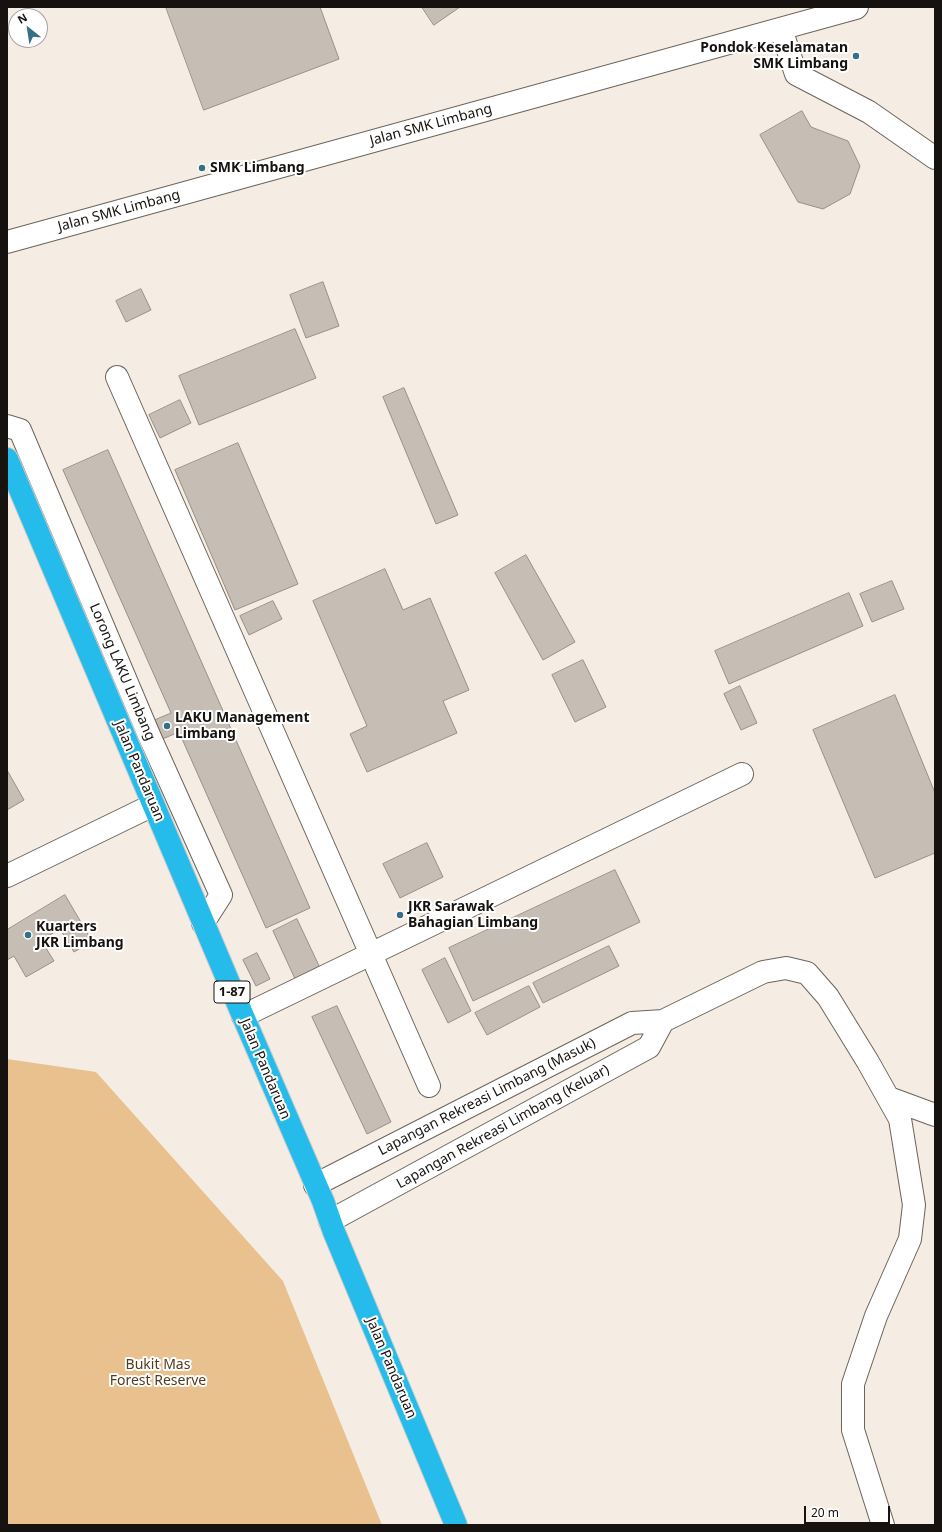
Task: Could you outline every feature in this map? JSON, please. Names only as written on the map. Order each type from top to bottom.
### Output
[{"type":"highway","name":"Jalan Pandaruan","points":[[7,459],[315,1185],[456,1525]]},
{"type":"street","name":"Jalan SMK Limbang","points":[[7,242],[856,8]]},
{"type":"street","points":[[781,29],[796,74],[869,112],[935,158]]},
{"type":"street","points":[[117,377],[429,1086]]},
{"type":"street","name":"Lorong LAKU Limbang","points":[[7,426],[20,430],[149,735],[221,896],[203,923]]},
{"type":"street","points":[[242,1016],[742,774]]},
{"type":"street","points":[[7,876],[153,805]]},
{"type":"street","points":[[663,1021],[763,972],[786,968],[807,973],[828,997],[900,1119],[914,1205],[910,1239],[876,1316],[853,1384],[853,1430],[883,1525]]},
{"type":"street","name":"Lapangan Rekreasi Limbang (Masuk)","points":[[315,1185],[632,1023],[663,1021]]},
{"type":"street","name":"Lapangan Rekreasi Limbang (Keluar)","points":[[330,1221],[649,1047],[663,1021]]},
{"type":"street","points":[[888,1098],[935,1115]]},
{"type":"green space","name":"Bukit Mas Forest Reserve","points":[[7,1059],[96,1072],[283,1281],[382,1525],[7,1525]]},
{"type":"building","points":[[166,7],[320,7],[339,59],[204,110]]},
{"type":"building","points":[[422,7],[460,7],[434,25]]},
{"type":"building","points":[[802,111],[811,127],[848,141],[860,166],[850,194],[823,209],[798,202],[760,135]]},
{"type":"building","points":[[323,282],[339,326],[306,338],[290,295]]},
{"type":"building","points":[[141,289],[151,310],[126,322],[116,301]]},
{"type":"building","points":[[295,329],[316,378],[199,425],[179,376]]},
{"type":"building","points":[[404,388],[458,515],[436,524],[383,397]]},
{"type":"building","points":[[180,400],[191,423],[160,438],[149,415]]},
{"type":"building","points":[[238,443],[298,584],[235,610],[175,470]]},
{"type":"building","points":[[108,450],[310,908],[266,928],[179,732],[160,740],[152,721],[171,713],[63,470]]},
{"type":"building","points":[[526,555],[575,642],[543,660],[495,573]]},
{"type":"building","points":[[385,569],[403,610],[430,598],[469,690],[443,701],[457,733],[367,772],[350,734],[367,726],[313,601]]},
{"type":"building","points":[[892,581],[904,609],[872,622],[860,594]]},
{"type":"building","points":[[849,593],[863,626],[729,684],[715,651]]},
{"type":"building","points":[[273,601],[282,619],[249,635],[240,616]]},
{"type":"building","points":[[583,660],[606,707],[575,722],[552,675]]},
{"type":"building","points":[[740,686],[757,723],[741,730],[724,694]]},
{"type":"building","points":[[895,695],[935,793],[935,853],[875,878],[813,730]]},
{"type":"building","points":[[7,770],[24,800],[7,810]]},
{"type":"building","points":[[427,843],[443,877],[400,898],[383,864]]},
{"type":"building","points":[[615,870],[640,922],[473,1001],[449,948]]},
{"type":"building","name":"Kuarters JKR Limbang","points":[[65,895],[92,941],[74,952],[60,929],[41,940],[54,961],[26,977],[14,956],[7,960],[7,930]]},
{"type":"building","points":[[297,919],[321,970],[296,981],[273,931]]},
{"type":"building","points":[[609,946],[619,966],[543,1003],[533,983]]},
{"type":"building","points":[[257,953],[270,979],[256,986],[243,960]]},
{"type":"building","points":[[445,958],[471,1011],[448,1023],[422,970]]},
{"type":"building","points":[[529,986],[540,1007],[487,1035],[475,1013]]},
{"type":"building","points":[[337,1006],[391,1122],[367,1134],[312,1017]]},
{"type":"place","name":"Pondok Keselamatan SMK Limbang","points":[[856,56]]},
{"type":"place","name":"SMK Limbang","points":[[202,168]]},
{"type":"place","name":"LAKU Management Limbang","points":[[167,726]]},
{"type":"place","name":"JKR Sarawak Bahagian Limbang","points":[[400,915]]},
{"type":"place","name":"Kuarters JKR Limbang","points":[[28,935]]}]
